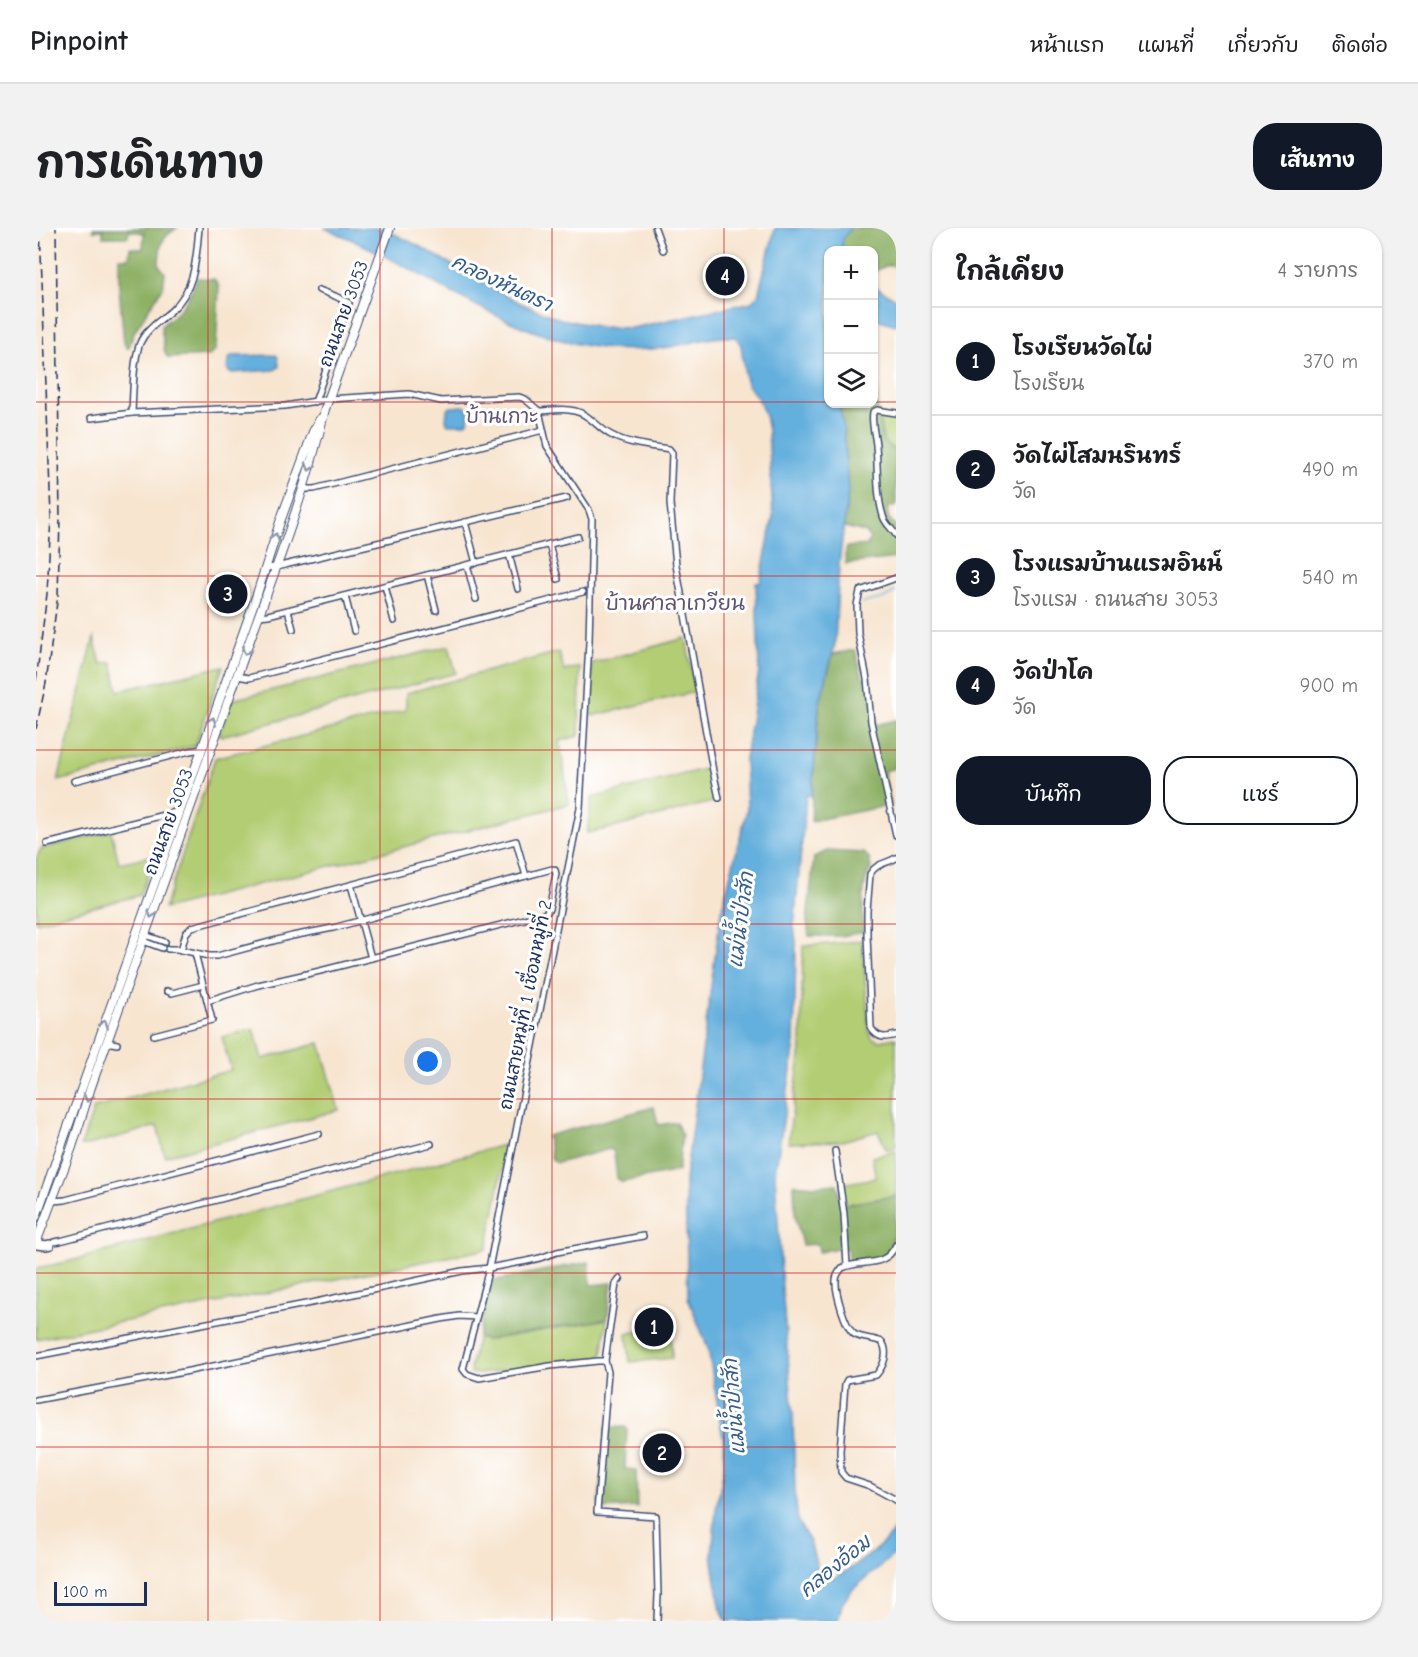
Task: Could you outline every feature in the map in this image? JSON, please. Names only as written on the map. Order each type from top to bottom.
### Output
[{"type":"main road","name":"ถนนสาย 3053","points":[[36,1243],[259,616],[320,434],[325,410],[390,228]]},
{"type":"main road","name":"ถนนสาย 3053","points":[[36,1217],[313,432],[325,410]]},
{"type":"main road","points":[[70,1118],[81,1120]]},
{"type":"street","points":[[132,413],[136,359],[140,343],[144,336],[175,308],[186,293],[194,273],[199,228]]},
{"type":"street","points":[[655,228],[663,250]]},
{"type":"street","points":[[315,402],[349,303],[319,290]]},
{"type":"street","points":[[91,418],[183,409],[285,406],[329,399],[409,394],[441,400],[519,397],[525,399],[539,411],[560,409],[577,411],[586,415],[611,435],[626,441],[669,449],[672,453],[670,503],[678,585],[719,798]]},
{"type":"street","points":[[896,413],[876,410],[872,418],[877,448],[878,488],[883,516],[896,535]]},
{"type":"street","name":"ถนนสายหมู่ที่ 1 เชื่อมหมู่ที่ 2","points":[[539,411],[548,446],[589,510],[591,519],[589,642],[580,808],[489,1268],[463,1369],[467,1374],[479,1378],[550,1366],[605,1361]]},
{"type":"street","points":[[302,489],[314,489],[543,430]]},
{"type":"street","points":[[265,568],[567,498]]},
{"type":"street","points":[[465,522],[476,562]]},
{"type":"street","points":[[259,616],[578,537]]},
{"type":"street","points":[[549,544],[558,579]]},
{"type":"street","points":[[508,554],[518,589]]},
{"type":"street","points":[[467,565],[476,599]]},
{"type":"street","points":[[428,575],[436,610]]},
{"type":"street","points":[[896,578],[860,591],[857,604],[858,633],[867,679],[871,722],[896,835]]},
{"type":"street","points":[[385,586],[394,621]]},
{"type":"street","points":[[237,676],[249,678],[583,592]]},
{"type":"street","points":[[345,596],[354,631]]},
{"type":"street","points":[[288,610],[293,629]]},
{"type":"street","points":[[74,781],[202,749]]},
{"type":"street","points":[[47,844],[180,811]]},
{"type":"street","points":[[179,949],[186,933],[192,927],[516,841],[526,876]]},
{"type":"street","points":[[896,858],[879,865],[870,874],[867,911],[872,1028],[875,1035],[880,1038],[896,1035]]},
{"type":"street","points":[[144,938],[166,946],[217,956],[555,870],[549,909],[544,914],[258,985],[207,1000]]},
{"type":"street","points":[[351,885],[371,958]]},
{"type":"street","points":[[154,1035],[212,1020],[195,953]]},
{"type":"street","points":[[167,991],[172,993],[203,985]]},
{"type":"street","points":[[107,1042],[117,1044]]},
{"type":"street","points":[[52,1201],[65,1200],[319,1134]]},
{"type":"street","points":[[36,1243],[54,1243],[431,1144]]},
{"type":"street","points":[[835,1150],[844,1214],[847,1266]]},
{"type":"street","points":[[36,1356],[643,1236]]},
{"type":"street","points":[[895,1500],[876,1489],[846,1478],[841,1472],[841,1432],[845,1384],[847,1380],[876,1375],[884,1363],[885,1346],[882,1342],[854,1334],[847,1325],[836,1281],[838,1272],[842,1268],[882,1261],[890,1256],[896,1245]]},
{"type":"street","points":[[620,1279],[616,1284],[605,1361],[608,1372],[597,1512],[656,1516],[657,1621]]},
{"type":"street","points":[[36,1400],[189,1371],[441,1318],[476,1317]]},
{"type":"green space","points":[[93,228],[177,228],[167,235],[161,247],[159,265],[165,273],[163,287],[134,332],[127,348],[124,343],[119,287],[119,258],[129,258],[130,248],[143,249],[144,233],[129,231],[128,237],[103,237],[103,230],[93,231]]},
{"type":"green space","points":[[851,228],[896,228],[896,266],[888,265],[878,269],[878,246],[842,246],[843,238]]},
{"type":"green space","points":[[197,278],[214,279],[219,287],[216,349],[209,356],[168,358],[165,353],[161,326],[183,305]]},
{"type":"green space","points":[[840,408],[878,408],[883,441],[896,451],[896,506],[891,506],[887,510],[889,519],[896,526],[896,558],[846,564],[847,547],[868,545],[870,538],[865,532],[844,527],[848,493]]},
{"type":"green space","points":[[878,414],[896,418],[896,451],[883,441]]},
{"type":"green space","points":[[94,638],[101,664],[112,662],[118,691],[223,666],[195,746],[58,781]]},
{"type":"green space","points":[[686,638],[695,692],[592,716],[590,714],[592,663]]},
{"type":"green space","points":[[449,646],[456,673],[222,736],[219,734],[232,700]]},
{"type":"green space","points":[[855,650],[863,678],[870,677],[876,725],[896,720],[896,768],[884,771],[891,805],[811,821],[819,706],[833,654]]},
{"type":"green space","points":[[559,652],[564,671],[580,667],[579,736],[560,741],[569,804],[164,909],[215,758],[406,710],[406,693]]},
{"type":"green space","points":[[708,768],[716,801],[587,833],[592,798]]},
{"type":"green space","points":[[111,831],[119,863],[155,855],[140,895],[36,922],[36,859],[41,849]]},
{"type":"green space","points":[[827,851],[864,853],[869,858],[871,868],[864,891],[863,932],[842,936],[809,936],[807,921],[814,857]]},
{"type":"green space","points":[[862,940],[869,1030],[872,1038],[880,1041],[896,1038],[896,1147],[886,1149],[878,1131],[842,1141],[788,1143],[801,1050],[803,946]]},
{"type":"green space","points":[[254,1029],[262,1059],[320,1043],[339,1110],[165,1156],[157,1126],[81,1146],[94,1108],[231,1070],[222,1037]]},
{"type":"green space","points":[[654,1107],[658,1125],[676,1122],[682,1135],[678,1171],[622,1182],[617,1178],[614,1152],[610,1149],[557,1163],[552,1160],[547,1136]]},
{"type":"green space","points":[[507,1144],[487,1249],[36,1339],[36,1268],[67,1262]]},
{"type":"green space","points":[[896,1151],[896,1196],[845,1205],[842,1184],[876,1178],[872,1157]]},
{"type":"green space","points":[[794,1184],[815,1186],[837,1184],[841,1205],[896,1196],[893,1239],[887,1253],[882,1258],[849,1263],[847,1248],[819,1252],[818,1244],[802,1245],[795,1214]]},
{"type":"green space","points":[[589,1262],[591,1285],[612,1283],[607,1319],[486,1340],[478,1337],[492,1281]]},
{"type":"green space","points":[[607,1319],[602,1355],[598,1358],[480,1374],[471,1373],[470,1368],[478,1337],[486,1340]]},
{"type":"green space","points":[[670,1329],[672,1358],[630,1362],[627,1333]]},
{"type":"green space","points":[[625,1427],[627,1429],[625,1469],[636,1470],[637,1507],[602,1509],[599,1505],[606,1428]]},
{"type":"water","name":"แม่น้ำป่าสัก","points":[[324,228],[382,228],[520,303],[560,319],[601,327],[632,328],[752,302],[758,295],[775,228],[851,228],[843,238],[842,246],[824,246],[824,408],[840,408],[848,493],[839,564],[835,644],[819,706],[812,795],[806,796],[794,927],[796,942],[794,1050],[775,1174],[793,1415],[798,1522],[810,1542],[819,1574],[835,1578],[876,1550],[896,1528],[896,1553],[851,1591],[842,1604],[838,1621],[726,1621],[720,1606],[712,1555],[716,1509],[724,1467],[723,1438],[708,1348],[688,1298],[685,1180],[721,912],[747,810],[745,758],[759,671],[756,583],[760,583],[773,517],[768,431],[765,415],[745,377],[741,345],[736,337],[725,337],[664,348],[621,350],[558,339],[490,312],[358,243]]},
{"type":"water","points":[[878,288],[896,299],[896,325],[878,319]]},
{"type":"water","points":[[276,355],[279,367],[274,370],[230,373],[227,369],[232,356]]},
{"type":"water","points":[[464,406],[469,414],[468,422],[448,424],[447,410],[451,407]]},
{"type":"waterway","points":[[862,603],[885,598],[896,591]]},
{"type":"railway","points":[[36,681],[47,594],[51,517],[40,228]]},
{"type":"railway","points":[[36,729],[46,683],[58,595],[60,518],[56,228]]},
{"type":"place","name":"วัดป่าโค","points":[[725,276]]},
{"type":"place","name":"โรงแรมบ้านแรมอินน์","points":[[228,594]]},
{"type":"place","name":"โรงเรียนวัดไผ่","points":[[654,1327]]},
{"type":"place","name":"วัดไผ่โสมนรินทร์","points":[[662,1453]]},
{"type":"district","name":"บ้านเกาะ","points":[[502,416]]},
{"type":"district","name":"บ้านศาลาเกวียน","points":[[675,603]]},
{"type":"water label","name":"คลองหันตรา","points":[[502,283]]},
{"type":"water label","name":"คลองอ้อม","points":[[835,1566]]}]
